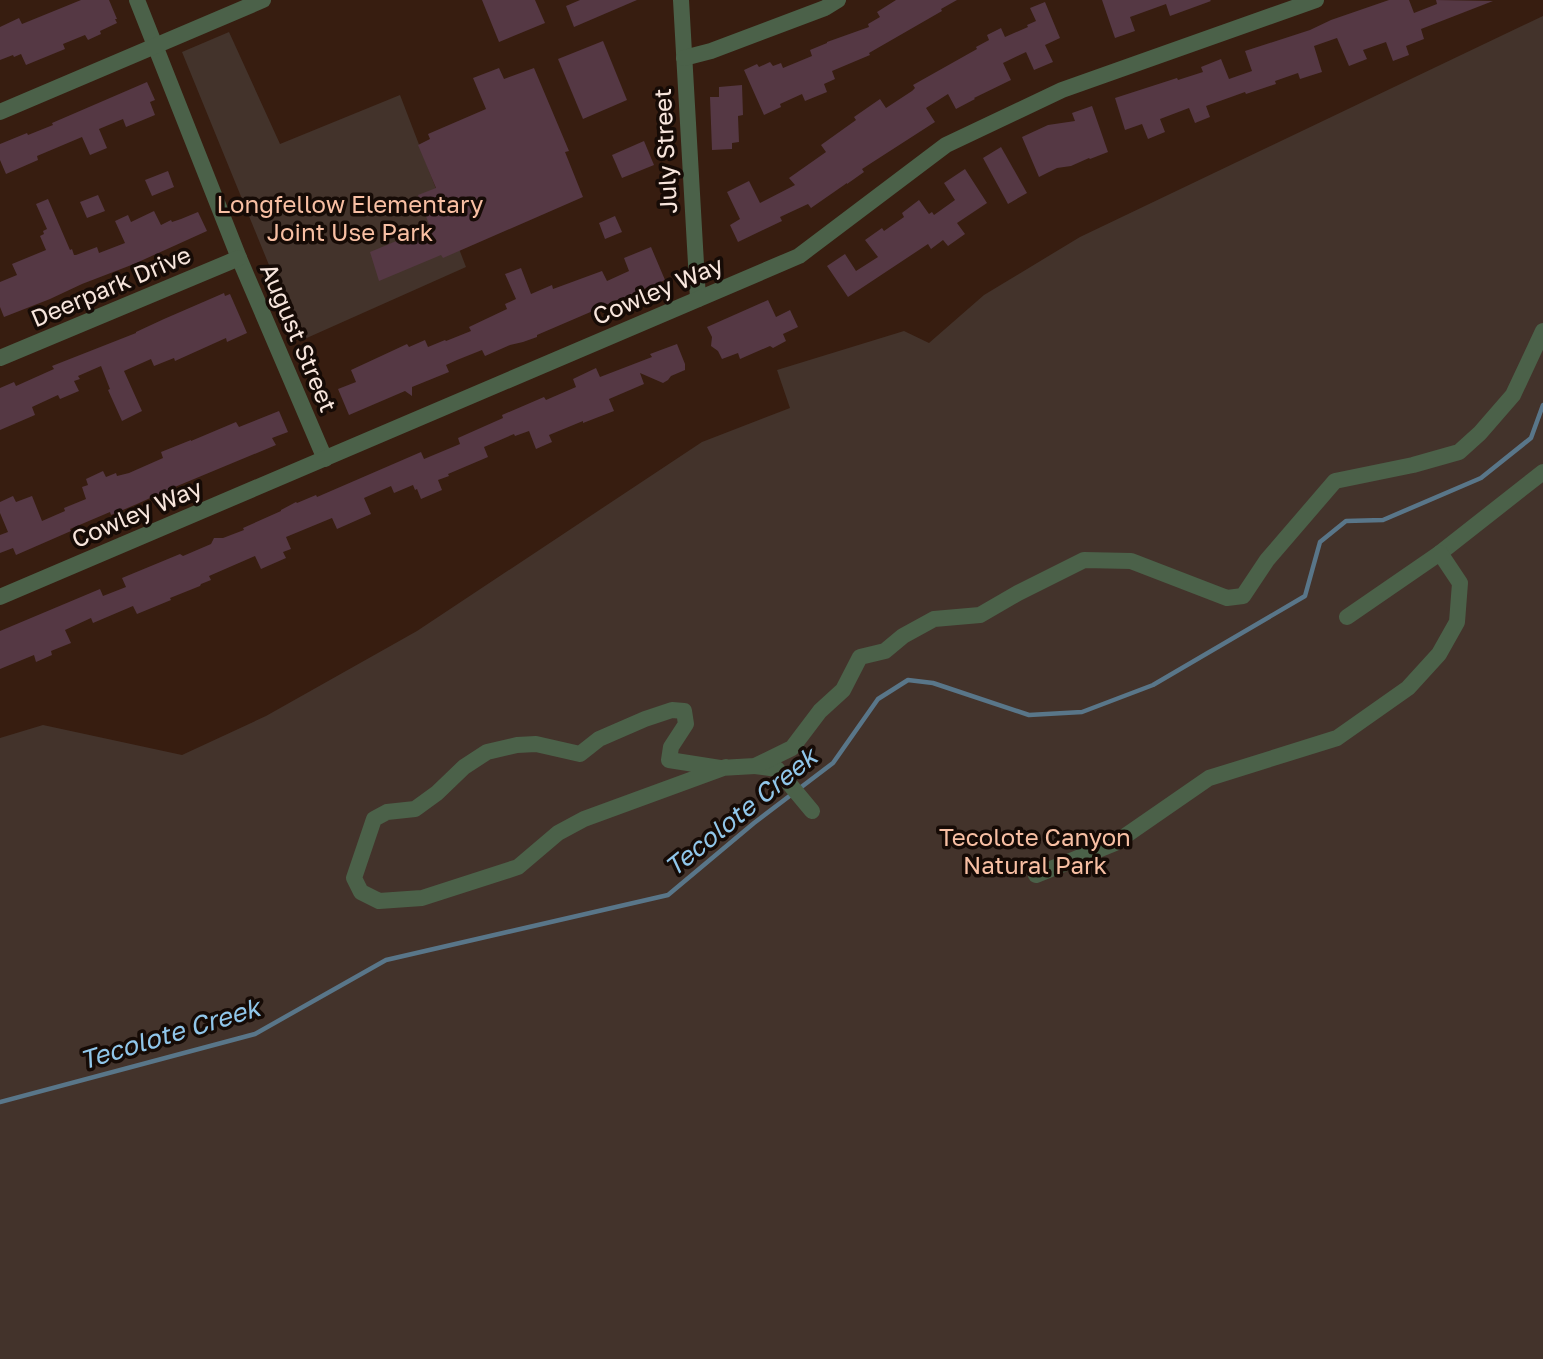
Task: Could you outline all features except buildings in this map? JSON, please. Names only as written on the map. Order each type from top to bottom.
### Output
[{"type":"street","name":"August Street","points":[[137,0],[239,258],[325,459]]},
{"type":"street","points":[[0,112],[263,0]]},
{"type":"street","name":"July Street","points":[[681,0],[698,299]]},
{"type":"street","points":[[684,58],[711,51],[825,8],[838,0]]},
{"type":"street","name":"Cowley Way","points":[[0,597],[799,256],[946,145],[1062,90],[1316,0]]},
{"type":"street","name":"Deerpark Drive","points":[[0,358],[239,258]]},
{"type":"street","points":[[755,766],[792,748],[820,711],[843,690],[860,657],[885,651],[903,636],[934,619],[980,615],[1084,560],[1131,561],[1227,598],[1243,596],[1267,560],[1335,481],[1413,465],[1459,452],[1480,433],[1513,395],[1543,331]]},
{"type":"street","points":[[1347,617],[1440,553],[1543,472]]},
{"type":"street","points":[[1037,875],[1115,843],[1209,778],[1337,738],[1408,688],[1439,654],[1457,622],[1460,583],[1440,553]]},
{"type":"street","points":[[726,767],[584,819],[558,833],[518,867],[422,898],[379,901],[361,892],[354,878],[374,819],[387,812],[415,809],[437,793],[464,767],[487,752],[536,744],[580,754],[599,739],[671,710],[684,711],[686,724],[671,747],[669,761],[777,769],[807,805]]},
{"type":"green space","name":"Tecolote Canyon Natural Park","points":[[1543,16],[1543,1359],[0,1359],[0,738],[43,725],[182,755],[266,716],[417,631],[702,442],[790,408],[777,370],[904,331],[929,343],[984,295],[1080,237]]},
{"type":"green space","name":"Longfellow Elementary Joint Use Park","points":[[229,32],[280,144],[400,95],[466,267],[300,341],[182,52]]},
{"type":"waterway","name":"Tecolote Creek","points":[[0,1102],[255,1034],[386,960],[668,895],[754,823],[833,763],[878,699],[908,680],[933,683],[1029,715],[1082,712],[1153,685],[1305,596],[1320,542],[1346,521],[1383,520],[1481,478],[1531,438],[1543,405]]}]
